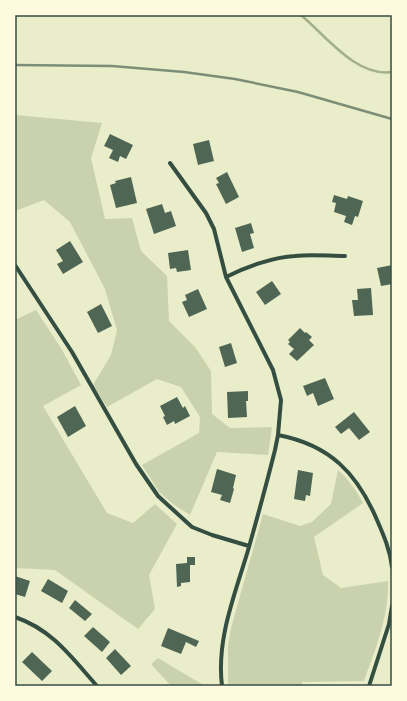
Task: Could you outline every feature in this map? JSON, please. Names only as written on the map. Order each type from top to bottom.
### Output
[{"type":"street","points":[[170,163],[206,213],[214,229],[226,277],[273,370],[281,400],[278,435],[249,546],[227,617],[222,642],[222,686]]},
{"type":"street","points":[[226,277],[236,271],[264,262],[294,256],[345,256]]},
{"type":"street","points":[[15,265],[72,352],[136,464],[158,496],[192,527],[212,535],[249,546]]},
{"type":"street","points":[[278,435],[303,442],[319,449],[340,464],[355,479],[364,493],[382,532],[389,550],[392,567]]},
{"type":"street","points":[[368,686],[388,624],[392,606]]},
{"type":"street","points":[[15,617],[31,624],[52,637],[70,654],[97,686]]},
{"type":"green space","points":[[15,115],[102,123],[91,158],[105,219],[132,218],[141,251],[167,276],[169,321],[195,347],[211,371],[212,414],[230,428],[272,427],[268,455],[217,452],[190,515],[173,504],[159,492],[142,465],[199,433],[200,417],[181,387],[157,379],[107,407],[93,385],[111,355],[117,330],[105,289],[70,222],[44,200],[15,211]]},
{"type":"green space","points":[[36,310],[61,348],[81,385],[43,406],[107,513],[133,523],[155,504],[177,524],[149,575],[155,609],[138,629],[55,570],[15,568],[15,320]]},
{"type":"green space","points":[[338,470],[352,485],[363,503],[314,537],[323,575],[341,588],[388,581],[388,594],[381,632],[364,681],[302,682],[302,686],[228,686],[228,646],[231,628],[263,514],[300,526],[312,522],[331,504]]},
{"type":"green space","points":[[158,658],[205,686],[171,686],[151,664]]},
{"type":"building","points":[[110,134],[133,145],[126,159],[120,156],[118,162],[109,158],[113,150],[104,146]]},
{"type":"building","points":[[209,140],[214,161],[198,165],[193,144]]},
{"type":"building","points":[[227,172],[239,197],[226,204],[216,184],[219,183],[216,178]]},
{"type":"building","points":[[131,177],[137,203],[116,208],[110,185],[116,183],[115,181]]},
{"type":"building","points":[[334,195],[347,199],[348,196],[363,201],[358,217],[355,216],[352,225],[344,222],[346,216],[334,212],[336,203],[332,202]]},
{"type":"building","points":[[162,204],[165,213],[171,211],[176,226],[154,234],[146,209]]},
{"type":"building","points":[[251,223],[254,233],[250,234],[254,248],[242,252],[235,228]]},
{"type":"building","points":[[70,241],[83,262],[63,274],[57,264],[63,261],[56,250]]},
{"type":"building","points":[[188,250],[191,270],[177,272],[176,268],[170,269],[168,253]]},
{"type":"building","points":[[392,265],[392,284],[381,286],[377,268]]},
{"type":"building","points":[[272,281],[281,294],[265,305],[256,292]]},
{"type":"building","points":[[371,288],[373,315],[354,316],[352,300],[358,300],[357,289]]},
{"type":"building","points":[[198,289],[207,309],[189,317],[182,302],[187,300],[185,295]]},
{"type":"building","points":[[101,304],[112,326],[98,333],[87,312]]},
{"type":"building","points":[[300,328],[312,337],[309,340],[314,345],[297,361],[289,354],[294,349],[288,344],[290,342],[288,340]]},
{"type":"building","points":[[231,343],[237,363],[225,367],[219,347]]},
{"type":"building","points":[[325,378],[334,399],[318,406],[313,393],[307,396],[303,386]]},
{"type":"building","points":[[248,391],[248,401],[246,401],[247,417],[228,418],[227,392]]},
{"type":"building","points":[[177,397],[183,408],[185,406],[190,416],[175,424],[174,421],[167,425],[163,417],[165,416],[160,406]]},
{"type":"building","points":[[75,406],[86,426],[68,437],[57,417]]},
{"type":"building","points":[[354,412],[370,432],[359,440],[349,428],[341,434],[335,427]]},
{"type":"building","points":[[217,469],[236,475],[230,503],[220,500],[222,495],[211,492]]},
{"type":"building","points":[[298,470],[313,473],[310,496],[306,495],[305,501],[294,499]]},
{"type":"building","points":[[187,557],[195,557],[195,565],[190,565],[190,582],[181,583],[181,586],[177,587],[176,564],[187,563]]},
{"type":"building","points":[[15,576],[30,581],[25,597],[15,594]]},
{"type":"building","points":[[48,579],[68,591],[62,603],[41,591]]},
{"type":"building","points":[[75,600],[92,614],[85,621],[69,608]]},
{"type":"building","points":[[93,627],[110,642],[102,652],[84,636]]},
{"type":"building","points":[[168,628],[199,641],[196,647],[186,642],[181,654],[161,646]]},
{"type":"building","points":[[115,649],[131,666],[121,675],[106,658]]},
{"type":"building","points":[[32,652],[52,671],[42,681],[22,662]]},
{"type":"waterway","points":[[301,15],[331,44],[354,62],[379,72],[392,72]]},
{"type":"railway","points":[[15,65],[112,66],[184,72],[235,79],[298,92],[392,119]]}]
